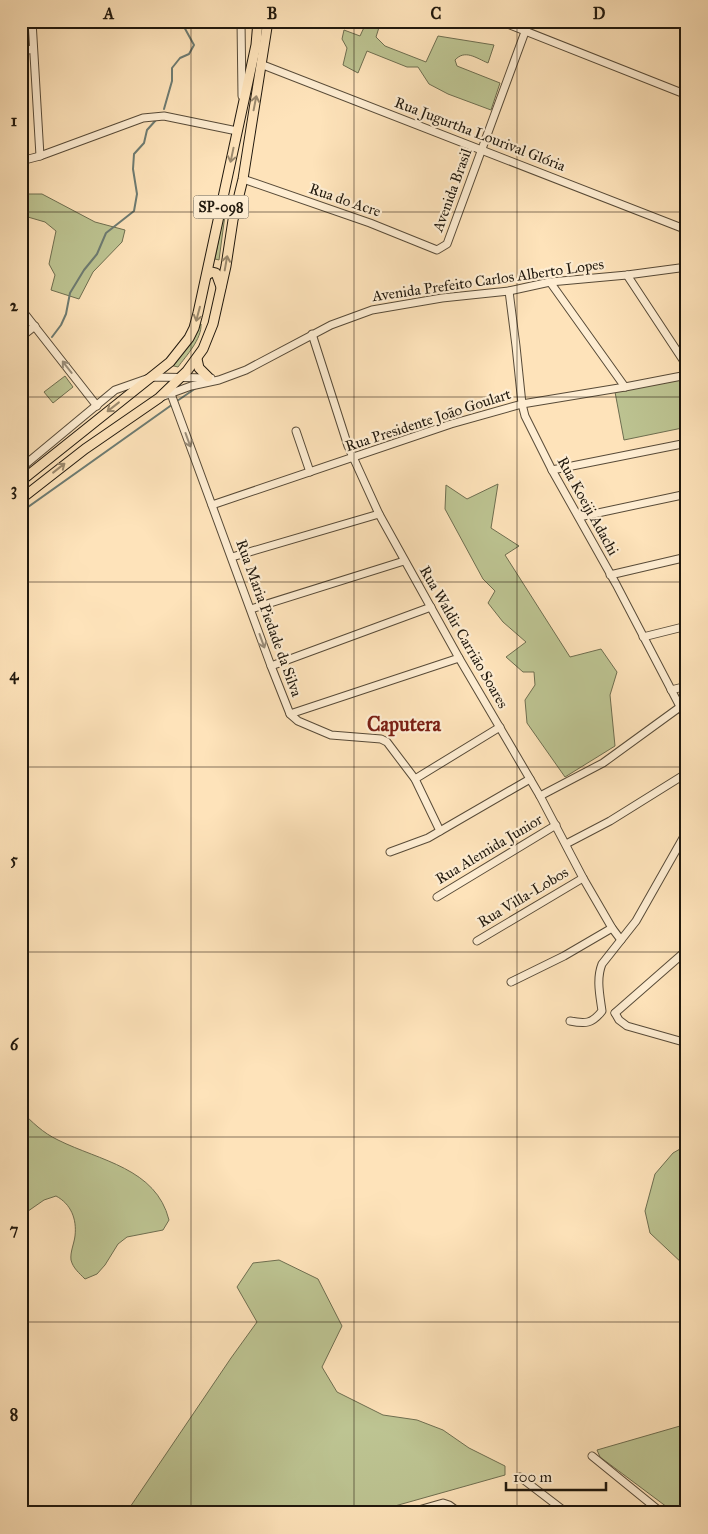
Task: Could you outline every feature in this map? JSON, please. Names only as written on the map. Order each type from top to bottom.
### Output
[{"type":"main road","name":"SP-098","points":[[21,480],[170,362],[194,328],[256,45],[258,21]]},
{"type":"main road","name":"SP-098","points":[[21,499],[85,449],[159,398],[197,359],[210,333],[221,287],[233,220],[243,179],[254,105],[263,65],[268,21]]},
{"type":"main road","points":[[207,275],[212,272],[216,273],[221,287]]},
{"type":"main road","points":[[197,359],[199,368],[208,377]]},
{"type":"street","points":[[32,21],[32,49],[40,156]]},
{"type":"street","points":[[241,21],[243,102]]},
{"type":"street","points":[[500,21],[526,33],[687,95]]},
{"type":"street","name":"Avenida Brasil","points":[[437,250],[447,244],[529,21]]},
{"type":"street","points":[[21,52],[32,49]]},
{"type":"street","name":"Rua Jugurtha Lourival Glória","points":[[263,65],[687,230]]},
{"type":"street","points":[[21,161],[154,115],[237,131]]},
{"type":"street","name":"Rua do Acre","points":[[243,179],[370,223],[437,250]]},
{"type":"street","name":"Avenida Prefeito Carlos Alberto Lopes","points":[[159,398],[191,386],[219,380],[246,370],[312,334],[345,319],[372,310],[442,298],[509,291],[550,282],[687,267]]},
{"type":"street","points":[[627,275],[687,366]]},
{"type":"street","points":[[550,282],[625,388]]},
{"type":"street","name":"Rua Koeiji Adachi","points":[[509,291],[522,404],[528,423],[687,720]]},
{"type":"street","points":[[21,309],[97,406]]},
{"type":"street","points":[[21,337],[35,326]]},
{"type":"street","name":"Rua Waldir Carrião Soares","points":[[312,334],[353,458],[378,514],[556,824],[583,878],[621,940]]},
{"type":"street","name":"Rua Presidente João Goulart","points":[[212,505],[444,426],[522,404],[625,388],[687,375]]},
{"type":"street","points":[[21,468],[115,390],[152,377],[208,377],[219,380]]},
{"type":"street","name":"Rua Maria Piedade da Silva","points":[[171,394],[290,714],[298,721],[331,735],[381,739],[388,742],[415,779],[440,831]]},
{"type":"street","points":[[296,431],[310,472]]},
{"type":"street","points":[[552,470],[687,443]]},
{"type":"street","points":[[579,517],[687,494]]},
{"type":"street","points":[[232,557],[378,514]]},
{"type":"street","points":[[610,575],[687,557]]},
{"type":"street","points":[[251,609],[404,561]]},
{"type":"street","points":[[271,666],[431,607]]},
{"type":"street","points":[[643,637],[687,626]]},
{"type":"street","points":[[290,714],[459,658]]},
{"type":"street","points":[[671,690],[687,686]]},
{"type":"street","points":[[540,796],[604,763],[680,707]]},
{"type":"street","points":[[415,779],[500,727]]},
{"type":"street","points":[[566,844],[610,821],[687,773]]},
{"type":"street","points":[[390,852],[428,838],[530,780]]},
{"type":"street","name":"Rua Alemida Junior","points":[[437,897],[556,824]]},
{"type":"street","points":[[685,834],[687,852]]},
{"type":"street","points":[[570,1022],[589,1023],[597,1018],[602,1011],[598,989],[602,964],[636,921],[685,834]]},
{"type":"street","name":"Rua Villa-Lobos","points":[[477,941],[583,878]]},
{"type":"street","points":[[511,982],[564,956],[612,928]]},
{"type":"street","points":[[615,1014],[686,953]]},
{"type":"street","points":[[602,1011],[615,1014],[627,1026],[687,1043]]},
{"type":"street","points":[[592,1456],[662,1513]]},
{"type":"street","points":[[520,1477],[567,1513]]},
{"type":"street","points":[[408,1513],[443,1503],[460,1513]]},
{"type":"green space","points":[[367,21],[381,21],[376,37],[385,46],[426,62],[438,36],[494,45],[488,63],[467,55],[463,55],[455,60],[457,66],[500,83],[491,110],[448,94],[429,84],[418,67],[407,67],[367,51],[358,73],[343,65],[347,48],[342,39],[344,30],[360,36]]},
{"type":"green space","points":[[229,185],[219,260],[215,259]]},
{"type":"green space","points":[[21,192],[24,194],[42,194],[95,222],[125,230],[122,242],[93,272],[79,299],[51,290],[55,275],[49,264],[56,231],[45,222],[21,215]]},
{"type":"green space","points":[[201,324],[199,336],[185,358],[178,367],[170,365],[190,344]]},
{"type":"green space","points":[[65,376],[73,387],[53,403],[44,392]]},
{"type":"green space","points":[[687,378],[687,427],[624,440],[615,392]]},
{"type":"green space","points":[[498,484],[491,528],[519,546],[505,555],[570,657],[601,649],[617,672],[610,695],[615,746],[565,777],[527,723],[525,700],[535,685],[534,672],[523,672],[506,657],[526,642],[503,622],[488,603],[495,591],[483,579],[445,509],[446,485],[467,499]]},
{"type":"green space","points":[[21,1111],[38,1127],[53,1137],[124,1168],[139,1177],[162,1202],[169,1220],[163,1230],[127,1237],[118,1244],[97,1274],[85,1279],[75,1268],[71,1260],[75,1224],[72,1213],[66,1203],[56,1196],[44,1200],[21,1216]]},
{"type":"green space","points":[[687,1145],[687,1296],[684,1265],[650,1233],[645,1211],[655,1174],[673,1153]]},
{"type":"green space","points":[[279,1260],[318,1279],[342,1326],[322,1367],[337,1392],[383,1415],[417,1420],[443,1430],[469,1448],[505,1466],[505,1475],[370,1513],[126,1513],[257,1322],[237,1287],[253,1263]]},
{"type":"green space","points":[[687,1424],[687,1513],[675,1513],[600,1457],[597,1450]]},
{"type":"waterway","points":[[164,109],[172,81],[172,68],[180,58],[189,54],[194,45],[183,25],[183,21]]},
{"type":"waterway","points":[[52,337],[66,314],[70,293],[84,270],[97,254],[106,233],[134,211],[137,194],[133,169],[134,154],[144,143],[147,130],[156,120]]},
{"type":"waterway","points":[[177,401],[196,388]]},
{"type":"waterway","points":[[21,512],[173,404]]},
{"type":"district","name":"Caputera","points":[[404,724]]}]
